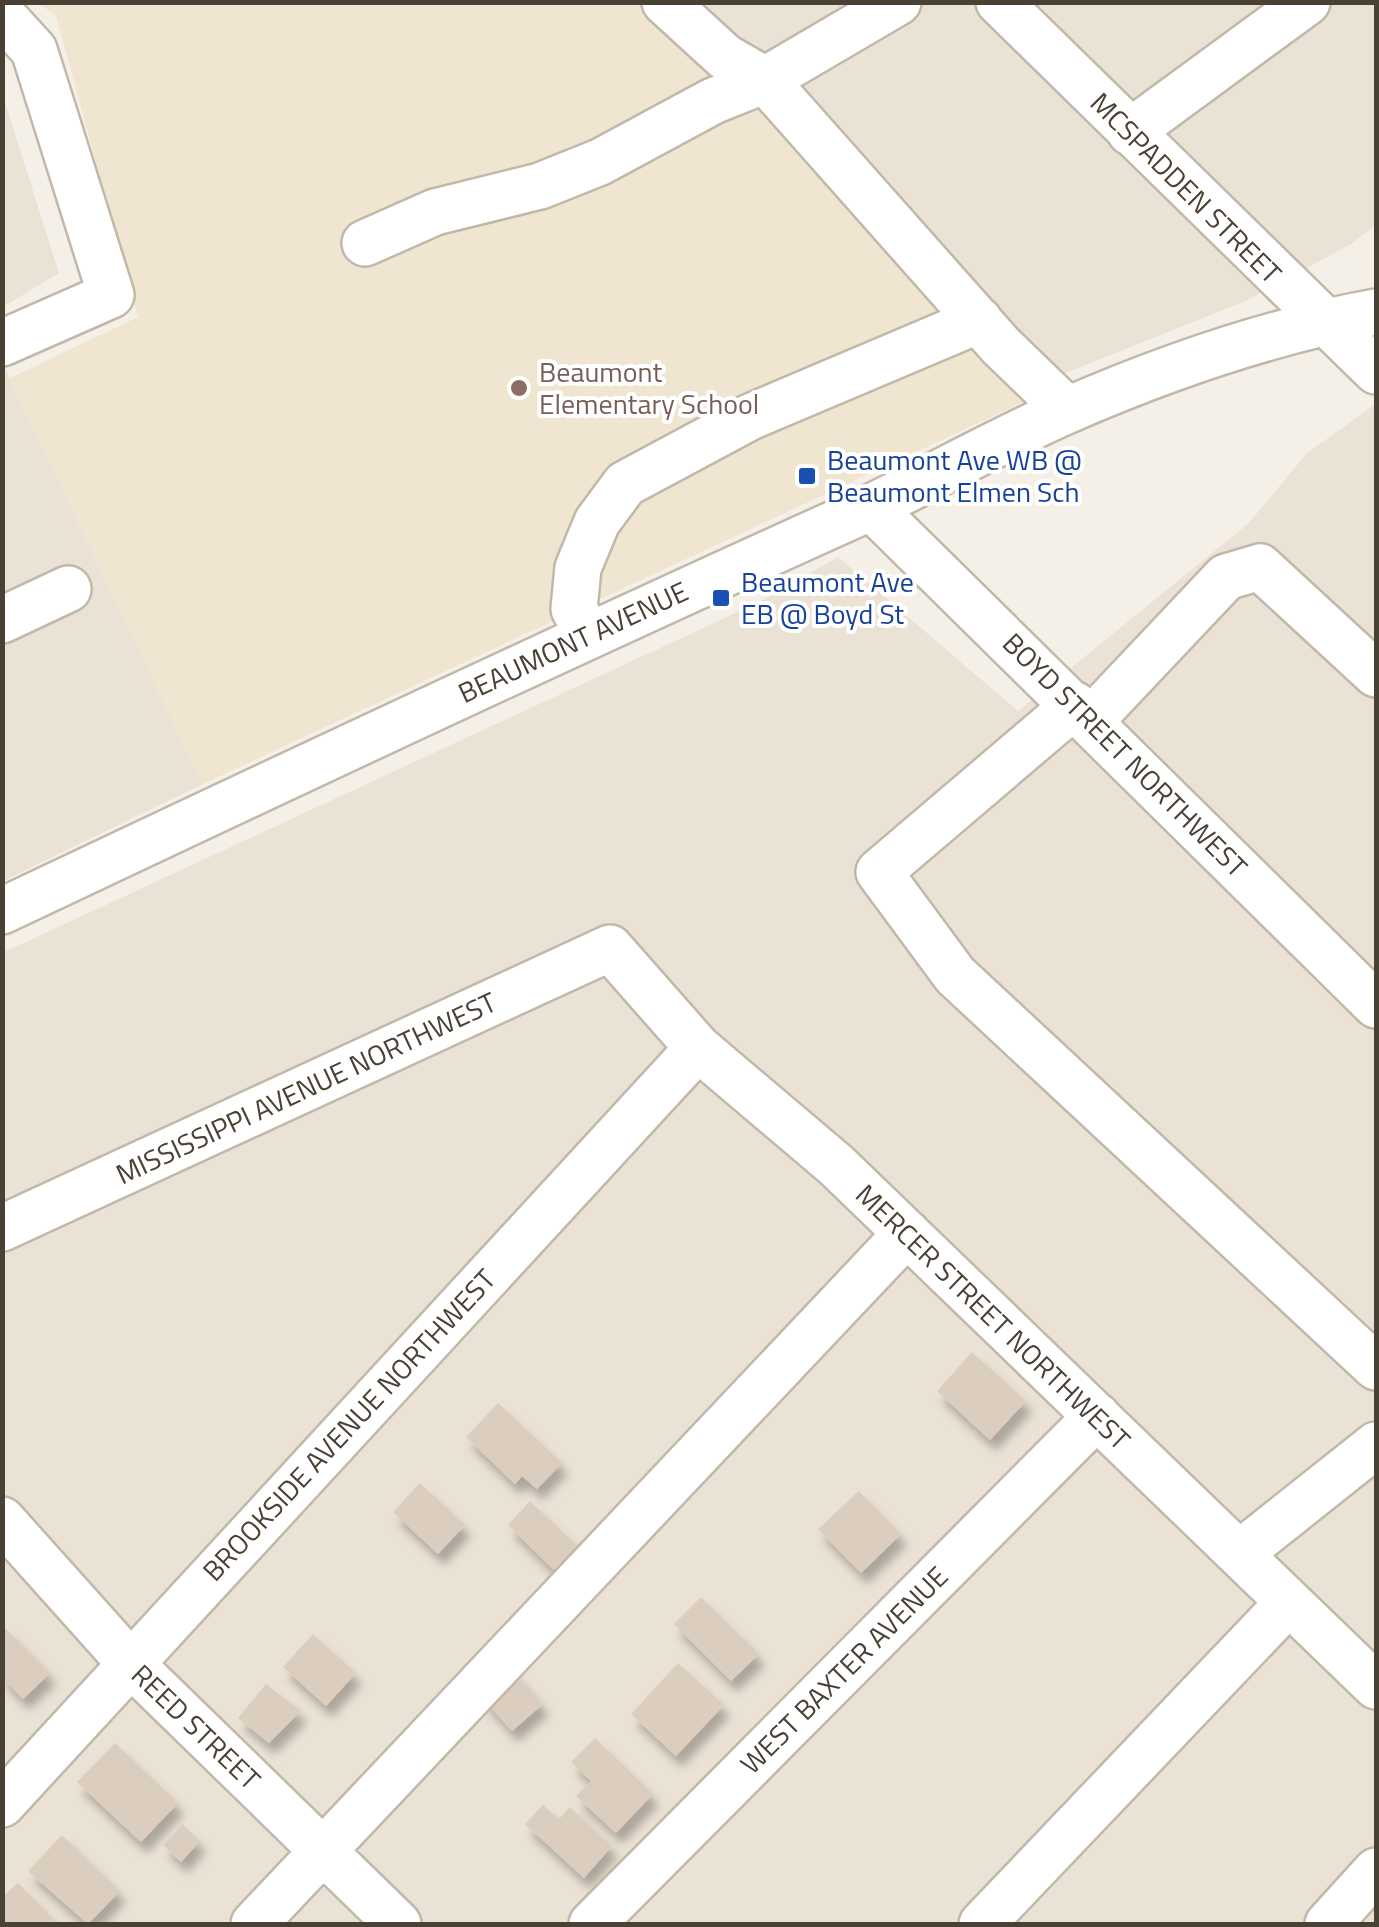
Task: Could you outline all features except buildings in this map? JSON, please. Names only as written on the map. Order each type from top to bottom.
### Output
[{"type":"street","points":[[665,2],[725,57],[765,80],[979,320],[1066,410]]},
{"type":"street","points":[[365,243],[435,212],[540,186],[600,162],[743,86],[765,80],[898,2]]},
{"type":"street","name":"MCSPADDEN STREET","points":[[999,2],[1376,371]]},
{"type":"street","points":[[1130,132],[1307,2]]},
{"type":"street","points":[[2,14],[111,295],[2,343]]},
{"type":"street","points":[[1322,322],[1376,280]]},
{"type":"street","name":"BEAUMONT AVENUE","points":[[2,911],[588,634],[870,507],[1066,410],[1198,359],[1322,322],[1376,312]]},
{"type":"street","points":[[588,634],[574,610],[578,568],[597,522],[626,484],[750,417],[979,320]]},
{"type":"street","name":"BOYD STREET NORTHWEST","points":[[870,507],[1376,1006]]},
{"type":"street","points":[[1376,674],[1260,567],[1226,576],[1082,713],[878,872],[955,975],[1376,1367]]},
{"type":"street","points":[[2,620],[68,589]]},
{"type":"street","name":"MERCER STREET NORTHWEST","points":[[610,948],[698,1048],[836,1166],[1376,1686]]},
{"type":"street","name":"MISSISSIPPI AVENUE NORTHWEST","points":[[2,1228],[610,948]]},
{"type":"street","name":"BROOKSIDE AVENUE NORTHWEST","points":[[2,1804],[698,1048]]},
{"type":"street","points":[[254,1924],[907,1233]]},
{"type":"street","name":"WEST BAXTER AVENUE","points":[[592,1924],[1097,1416]]},
{"type":"street","points":[[1239,1554],[1376,1445]]},
{"type":"street","name":"REED STREET","points":[[2,1520],[130,1663],[398,1924]]},
{"type":"street","points":[[982,1924],[1289,1602]]},
{"type":"street","points":[[1328,1924],[1376,1871]]},
{"type":"shaded area","name":"Beaumont Elementary School","points":[[637,2],[710,74],[766,95],[1032,398],[203,784],[10,378],[138,317],[56,16],[38,3]]},
{"type":"shaded area","points":[[691,3],[1376,3],[1376,225],[1351,244],[1246,301],[1063,374],[1018,339]]},
{"type":"shaded area","points":[[3,96],[59,273],[2,307]]},
{"type":"shaded area","points":[[2,362],[203,784],[3,881],[2,881]]},
{"type":"shaded area","points":[[1376,404],[1376,1924],[3,1924],[2,953],[757,603],[838,557],[1018,711],[1249,523],[1307,453]]},
{"type":"place","name":"Beaumont Elementary School","points":[[519,388]]},
{"type":"place","name":"Beaumont Ave WB @ Beaumont Elmen Sch","points":[[807,476]]},
{"type":"place","name":"Beaumont Ave EB @ Boyd St","points":[[721,598]]}]
